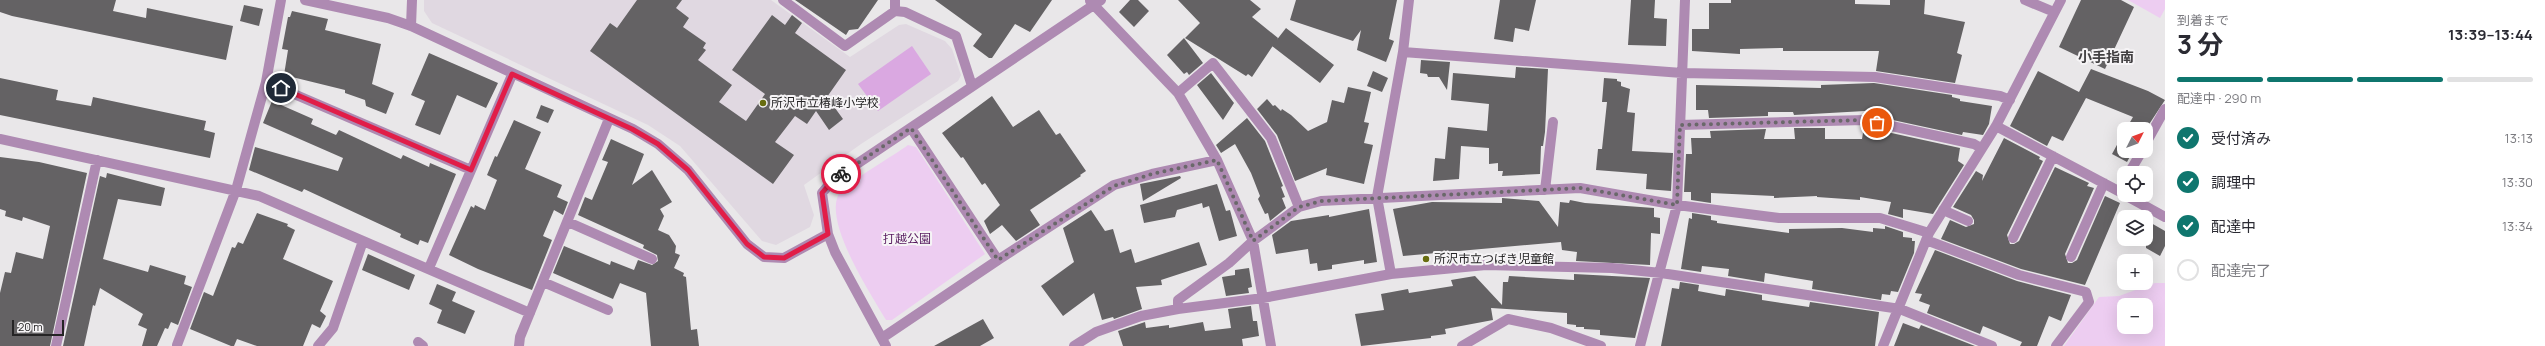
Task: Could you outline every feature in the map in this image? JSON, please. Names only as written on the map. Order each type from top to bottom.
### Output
[{"type":"street","points":[[178,346],[236,190],[266,82],[281,0]]},
{"type":"street","points":[[305,0],[388,18],[411,26],[646,136],[674,156],[688,170],[747,244],[764,257],[784,258],[828,234]]},
{"type":"street","points":[[411,26],[412,0]]},
{"type":"street","points":[[783,0],[845,46],[895,11],[905,12],[956,36],[972,86]]},
{"type":"street","points":[[895,0],[895,11]]},
{"type":"street","points":[[1391,274],[1377,198],[1403,52],[1409,0]]},
{"type":"street","points":[[1640,346],[1661,273],[1677,205],[1685,0]]},
{"type":"street","points":[[2025,0],[2054,12]]},
{"type":"street","points":[[1883,346],[1900,310],[1927,236],[1996,126],[2061,0]]},
{"type":"street","points":[[1217,160],[1152,174],[1114,186],[998,260],[884,342],[835,252],[828,234],[822,193],[833,180],[1095,2],[1178,93],[1217,160],[1253,241],[1271,346]]},
{"type":"street","points":[[1403,52],[1682,73],[1876,77],[2010,100]]},
{"type":"street","points":[[1178,93],[1213,63],[1271,138],[1299,207]]},
{"type":"street","points":[[429,268],[512,74]]},
{"type":"street","points":[[266,82],[471,170]]},
{"type":"street","points":[[2153,130],[2165,109]]},
{"type":"street","points":[[519,346],[520,337],[609,119]]},
{"type":"street","points":[[1680,125],[1864,120],[1974,144],[1981,148]]},
{"type":"street","points":[[1545,190],[1553,122]]},
{"type":"street","points":[[1996,126],[2117,188]]},
{"type":"street","points":[[911,128],[998,260]]},
{"type":"street","points":[[0,139],[259,196],[298,211],[363,241],[429,268],[530,313]]},
{"type":"street","points":[[2013,238],[2053,156]]},
{"type":"street","points":[[56,346],[97,160]]},
{"type":"street","points":[[2071,257],[2104,183]]},
{"type":"street","points":[[1178,309],[1178,300],[1229,264],[1253,241],[1299,207],[1322,201],[1580,188],[1677,205],[1779,218],[1880,218],[2019,275],[2086,292],[2089,302],[2056,346]]},
{"type":"street","points":[[2141,202],[2165,217]]},
{"type":"street","points":[[1943,210],[1968,221]]},
{"type":"street","points":[[568,222],[652,259]]},
{"type":"street","points":[[318,346],[333,328],[363,241]]},
{"type":"street","points":[[1074,346],[1096,332],[1142,316],[1178,309],[1263,298],[1391,274],[1486,265],[1612,268],[1661,273],[1900,310],[1992,346]]},
{"type":"street","points":[[543,282],[608,310]]},
{"type":"street","points":[[1462,346],[1508,319],[1551,328],[1600,346]]},
{"type":"shaded area","name":"所沢市立椿峰小学校","points":[[424,0],[771,0],[850,57],[899,25],[906,24],[945,41],[952,49],[961,75],[958,81],[861,144],[804,185],[814,215],[810,227],[776,245],[762,241],[680,146],[648,125],[432,23],[424,11]]},
{"type":"shaded area","points":[[912,46],[931,74],[878,111],[858,84]]},
{"type":"green space","points":[[2128,0],[2165,0],[2165,9],[2160,18]]},
{"type":"green space","name":"打越公園","points":[[908,145],[916,147],[985,254],[892,320],[886,320],[860,275],[842,238],[837,220],[836,204],[840,192],[844,188]]},
{"type":"green space","points":[[2165,283],[2165,346],[2064,346],[2099,297],[2119,296],[2136,290],[2153,290],[2153,284]]},
{"type":"building","points":[[0,0],[116,0],[113,11],[146,18],[147,8],[233,26],[226,60],[12,16],[0,12]]},
{"type":"building","points":[[637,0],[682,0],[676,8],[689,18],[683,27],[706,43],[703,48],[706,50],[698,60],[732,85],[719,102],[746,121],[765,94],[732,70],[772,15],[785,25],[792,15],[802,23],[795,33],[846,70],[827,97],[843,119],[829,130],[816,111],[807,124],[795,116],[775,142],[794,155],[773,184],[590,51],[610,23],[617,28]]},
{"type":"building","points":[[795,0],[878,0],[858,29],[849,30],[846,35]]},
{"type":"building","points":[[935,0],[1052,0],[1030,32],[1015,24],[992,58],[989,58],[973,46],[982,34]]},
{"type":"building","points":[[1130,0],[1138,0],[1149,11],[1134,27],[1119,12]]},
{"type":"building","points":[[1178,0],[1250,0],[1261,9],[1252,17],[1278,38],[1252,77],[1248,74],[1246,76],[1185,38],[1200,23]]},
{"type":"building","points":[[1296,0],[1397,0],[1389,39],[1394,41],[1386,62],[1357,50],[1361,30],[1353,41],[1290,20]]},
{"type":"building","points":[[1500,0],[1536,0],[1529,31],[1515,28],[1513,42],[1494,39]]},
{"type":"building","points":[[1631,0],[1655,0],[1654,18],[1667,19],[1666,46],[1628,45]]},
{"type":"building","points":[[1731,0],[1855,0],[1855,4],[1890,5],[1890,0],[1925,0],[1924,14],[1965,22],[1957,53],[1962,55],[1955,83],[1876,71],[1879,51],[1783,51],[1783,48],[1740,49],[1740,54],[1692,51],[1692,29],[1709,29],[1709,3],[1731,3]]},
{"type":"building","points":[[2081,0],[2121,0],[2134,7],[2105,69],[2059,47]]},
{"type":"building","points":[[244,5],[263,9],[259,26],[240,21]]},
{"type":"building","points":[[292,11],[328,19],[325,30],[381,44],[372,84],[394,93],[386,114],[366,106],[365,100],[345,93],[345,90],[284,75],[288,50],[282,49],[288,17],[290,17]]},
{"type":"building","points":[[1286,28],[1334,65],[1320,83],[1272,46]]},
{"type":"building","points":[[1184,38],[1203,63],[1189,75],[1187,72],[1184,74],[1167,55]]},
{"type":"building","points":[[429,53],[498,83],[486,108],[457,95],[440,135],[415,125],[425,101],[411,95]]},
{"type":"building","points":[[1421,60],[1450,62],[1447,90],[1439,77],[1428,77],[1427,74],[1420,73]]},
{"type":"building","points":[[1516,67],[1548,69],[1545,132],[1543,146],[1541,146],[1540,174],[1502,176],[1503,171],[1498,171],[1498,163],[1489,164],[1489,148],[1461,146],[1459,179],[1433,181],[1435,158],[1445,159],[1448,127],[1487,131],[1489,104],[1451,100],[1453,73],[1515,78]]},
{"type":"building","points":[[2091,69],[2148,91],[2165,100],[2151,122],[2130,122],[2133,117],[2086,98],[2063,141],[2052,136],[2047,146],[2010,126],[2038,71],[2079,92]]},
{"type":"building","points":[[1373,71],[1388,78],[1382,92],[1367,86]]},
{"type":"building","points":[[1211,73],[1234,103],[1223,120],[1197,85]]},
{"type":"building","points":[[0,78],[58,90],[56,100],[91,106],[93,97],[206,121],[204,130],[215,133],[210,158],[0,115]]},
{"type":"building","points":[[1604,78],[1617,79],[1617,81],[1621,82],[1621,86],[1630,89],[1627,112],[1635,113],[1632,151],[1673,153],[1671,191],[1646,189],[1647,174],[1596,170],[1598,149],[1602,149],[1607,102],[1602,102]]},
{"type":"building","points":[[1874,83],[1952,95],[1952,97],[1960,99],[1960,101],[1992,106],[1989,124],[1983,135],[1963,132],[1962,135],[1865,114],[1865,111],[1794,115],[1793,112],[1768,112],[1768,116],[1709,118],[1708,110],[1696,110],[1696,85],[1821,88],[1821,85]]},
{"type":"building","points":[[1348,87],[1371,92],[1364,122],[1369,123],[1364,143],[1373,145],[1364,184],[1326,175],[1327,168],[1295,181],[1277,135],[1257,109],[1267,99],[1273,106],[1275,105],[1281,111],[1282,109],[1291,115],[1308,131],[1327,122],[1332,100],[1344,103]]},
{"type":"building","points":[[992,96],[1013,127],[1039,110],[1056,135],[1060,133],[1086,171],[1080,175],[1081,176],[1030,210],[1040,225],[1016,241],[1002,225],[990,234],[984,221],[1000,205],[985,183],[982,185],[963,157],[961,158],[942,133]]},
{"type":"building","points":[[272,101],[313,119],[311,124],[336,135],[339,130],[401,159],[403,155],[429,167],[430,163],[456,174],[428,243],[420,240],[418,245],[400,237],[401,234],[304,189],[302,192],[249,170],[255,147],[338,171],[343,158],[263,123]]},
{"type":"building","points":[[541,105],[554,110],[548,123],[536,118]]},
{"type":"building","points":[[1247,118],[1265,141],[1283,186],[1281,187],[1285,197],[1282,198],[1286,208],[1270,221],[1268,213],[1265,214],[1258,199],[1260,196],[1251,173],[1235,144],[1221,153],[1216,145]]},
{"type":"building","points":[[514,120],[541,132],[525,169],[562,185],[557,197],[568,202],[563,215],[554,210],[543,236],[552,240],[532,290],[478,269],[449,255],[471,206],[474,208],[475,205],[485,210],[497,180],[487,175]]},
{"type":"building","points":[[1864,127],[1960,148],[1958,161],[1964,165],[1933,214],[1903,209],[1903,218],[1888,214],[1891,202],[1860,197],[1860,200],[1817,196],[1774,198],[1774,196],[1711,193],[1711,203],[1691,200],[1691,192],[1684,192],[1686,154],[1692,154],[1691,138],[1711,138],[1710,131],[1766,129],[1764,139],[1795,139],[1794,128],[1825,128],[1825,139],[1862,139]]},
{"type":"building","points":[[2004,138],[2040,157],[2039,159],[2043,161],[2007,235],[2010,244],[2014,244],[2019,241],[2055,167],[2089,183],[2087,186],[2094,188],[2065,254],[2068,263],[2072,263],[2077,260],[2105,196],[2120,203],[2085,285],[2021,269],[1941,239],[1950,220],[1966,227],[1974,224],[1974,220],[1971,215],[1953,207],[1976,171],[1983,175],[1982,181]]},
{"type":"building","points":[[611,139],[644,154],[632,185],[652,170],[672,202],[660,209],[664,216],[658,230],[669,235],[676,246],[675,253],[680,255],[674,268],[684,273],[683,276],[686,277],[691,330],[697,329],[699,346],[651,346],[646,293],[620,283],[613,299],[553,273],[564,246],[610,265],[611,261],[634,270],[638,260],[652,265],[658,261],[657,255],[643,248],[644,245],[578,215],[585,197],[592,200],[608,162],[602,160]]},
{"type":"building","points":[[2117,145],[2117,157],[2112,154]]},
{"type":"building","points":[[0,157],[39,162],[87,173],[50,346],[0,346],[0,293],[5,272],[11,273],[16,252],[43,259],[50,226],[23,217],[22,221],[5,216],[6,211],[0,209]]},
{"type":"building","points":[[2120,158],[2129,158],[2127,162]]},
{"type":"building","points":[[107,173],[165,188],[161,206],[118,199],[103,259],[148,272],[150,265],[186,276],[184,284],[192,287],[178,325],[171,322],[168,329],[165,328],[157,346],[142,346],[147,329],[138,325],[143,314],[100,288],[95,306],[93,305],[84,346],[63,346],[100,176],[106,178]]},
{"type":"building","points":[[1180,176],[1181,178],[1143,201],[1140,184]]},
{"type":"building","points":[[1217,184],[1226,211],[1230,210],[1237,236],[1219,241],[1209,206],[1203,208],[1202,203],[1177,210],[1175,217],[1144,223],[1140,205]]},
{"type":"building","points":[[1502,198],[1539,201],[1558,227],[1560,202],[1569,203],[1570,200],[1585,203],[1654,208],[1654,217],[1660,218],[1660,234],[1651,233],[1650,265],[1576,261],[1577,252],[1562,250],[1561,242],[1403,256],[1393,209],[1432,202],[1502,203]]},
{"type":"building","points":[[1369,209],[1377,262],[1364,264],[1364,260],[1332,265],[1332,269],[1318,271],[1317,263],[1310,264],[1308,249],[1276,254],[1272,235],[1291,221],[1329,215],[1329,217]]},
{"type":"building","points":[[1091,210],[1105,231],[1113,229],[1120,253],[1131,249],[1135,263],[1199,242],[1207,265],[1161,280],[1162,285],[1136,287],[1142,309],[1114,319],[1113,317],[1102,320],[1094,293],[1063,316],[1041,286],[1074,262],[1063,228]]},
{"type":"building","points":[[257,213],[288,224],[287,226],[295,230],[283,259],[333,281],[320,311],[326,316],[320,328],[312,324],[303,346],[257,346],[237,339],[234,346],[231,346],[190,329],[204,292],[213,296],[232,247],[235,248],[238,242],[243,244]]},
{"type":"building","points":[[1692,213],[1711,216],[1711,220],[1717,221],[1717,223],[1789,233],[1789,229],[1842,228],[1873,232],[1873,228],[1885,229],[1885,226],[1903,232],[1903,237],[1912,238],[1912,241],[1915,241],[1914,253],[1898,292],[1891,291],[1890,295],[1882,294],[1881,300],[1812,289],[1813,281],[1765,273],[1764,282],[1728,276],[1729,269],[1702,266],[1701,272],[1681,269],[1689,218],[1692,219]]},
{"type":"building","points":[[2153,224],[2165,231],[2165,246],[2160,256],[2146,248],[2146,246],[2153,246]]},
{"type":"building","points":[[1935,250],[2017,281],[2071,295],[2061,321],[2049,316],[2037,346],[2020,346],[2022,342],[1983,326],[1980,334],[1927,313],[1930,305],[1919,301],[1922,294],[1915,293]]},
{"type":"building","points":[[368,254],[415,275],[409,290],[362,270]]},
{"type":"building","points":[[1249,268],[1252,287],[1248,288],[1249,293],[1226,296],[1222,277],[1235,275],[1235,270]]},
{"type":"building","points":[[1574,274],[1650,278],[1635,338],[1600,335],[1600,330],[1584,329],[1584,327],[1576,327],[1576,325],[1567,324],[1567,313],[1491,308],[1493,320],[1445,329],[1446,334],[1431,336],[1431,338],[1361,346],[1355,314],[1384,310],[1381,294],[1408,289],[1409,293],[1453,286],[1451,280],[1475,276],[1502,305],[1503,282],[1508,282],[1509,276],[1574,280]]},
{"type":"building","points":[[1680,282],[1699,285],[1698,291],[1725,296],[1726,289],[1762,295],[1762,300],[1809,307],[1810,302],[1879,312],[1875,346],[1661,346],[1672,288],[1679,289]]},
{"type":"building","points":[[437,284],[456,292],[452,301],[475,311],[465,334],[437,323],[442,310],[429,304]]},
{"type":"building","points":[[1251,306],[1253,321],[1257,321],[1259,336],[1242,339],[1243,346],[1123,346],[1118,331],[1145,322],[1146,328],[1169,325],[1169,328],[1203,322],[1205,331],[1231,328],[1228,309]]},
{"type":"building","points":[[983,319],[994,338],[980,346],[934,346]]},
{"type":"building","points":[[1903,323],[1919,329],[1921,325],[1975,346],[1894,346]]},
{"type":"way so far","points":[[841,174],[911,128],[998,260],[1114,186],[1152,174],[1217,160],[1253,241],[1299,207],[1322,201],[1580,188],[1677,205],[1680,125],[1864,120],[1877,123]]},
{"type":"place","name":"所沢市立椿峰小学校","points":[[763,103]]},
{"type":"place","name":"所沢市立つばき児童館","points":[[1426,259]]},
{"type":"district","name":"小手指南","points":[[2106,57]]},
{"type":"route","points":[[281,88],[471,170],[512,74],[632,129],[658,144],[674,156],[688,170],[754,251],[764,257],[773,259],[784,258],[828,234],[822,193],[833,180],[841,174]]}]
